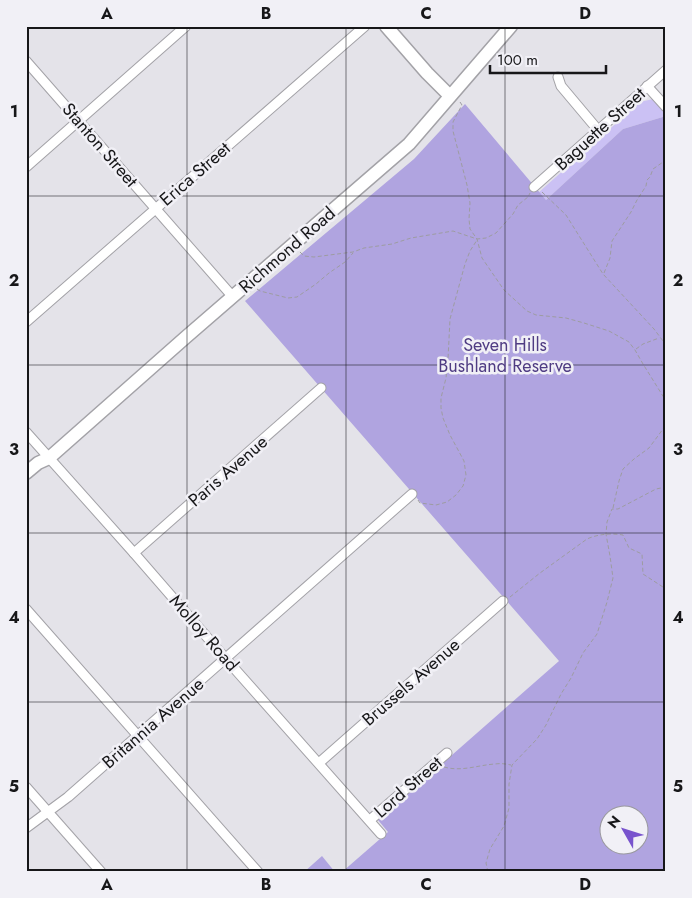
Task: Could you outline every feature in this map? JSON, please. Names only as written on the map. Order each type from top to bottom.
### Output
[{"type":"main road","points":[[386,26],[450,96]]},
{"type":"main road","name":"Richmond Road","points":[[26,473],[38,463],[49,458],[409,144],[511,26]]},
{"type":"main road","name":"Richmond Road","points":[[26,482],[43,468],[49,458]]},
{"type":"street","points":[[26,167],[186,26]]},
{"type":"street","name":"Erica Street","points":[[26,322],[365,26]]},
{"type":"street","name":"Stanton Street","points":[[26,61],[233,297]]},
{"type":"street","name":"Baguette Street","points":[[534,187],[666,70]]},
{"type":"street","points":[[558,77],[561,86],[598,130]]},
{"type":"street","points":[[647,86],[666,107]]},
{"type":"street","name":"Paris Avenue","points":[[134,553],[321,388]]},
{"type":"street","name":"Molloy Road","points":[[26,432],[381,834]]},
{"type":"street","name":"Britannia Avenue","points":[[26,828],[68,797],[412,494]]},
{"type":"street","name":"Brussels Avenue","points":[[319,763],[503,601]]},
{"type":"street","points":[[26,609],[258,872]]},
{"type":"street","name":"Lord Street","points":[[370,820],[446,753]]},
{"type":"street","points":[[26,787],[101,872]]},
{"type":"path","points":[[450,96],[462,105],[453,122],[453,131],[470,204],[470,229],[477,239],[482,258],[500,284],[516,302],[536,315],[566,318],[608,331],[629,342],[666,401]]},
{"type":"path","points":[[603,274],[610,258],[612,241],[646,186],[653,169],[666,160]]},
{"type":"path","points":[[300,251],[304,256],[314,257],[353,252],[411,238],[453,231],[477,239],[486,238],[496,233],[513,214],[518,205],[528,197],[534,187],[544,193],[566,215],[603,274],[654,329],[666,345]]},
{"type":"path","points":[[412,494],[420,503],[436,505],[447,502],[463,486],[466,475],[464,461],[443,418],[441,398],[446,378],[450,319],[465,264],[477,239]]},
{"type":"path","points":[[257,288],[260,291],[288,298],[297,297],[345,262],[353,252]]},
{"type":"path","points":[[635,350],[643,344],[659,338]]},
{"type":"path","points":[[488,872],[486,862],[490,849],[504,826],[509,808],[509,784],[512,765],[537,739],[561,694],[572,678],[583,653],[597,634],[613,578],[606,534],[623,469],[649,448],[666,425]]},
{"type":"path","points":[[612,509],[618,509],[656,489],[666,487]]},
{"type":"path","points":[[503,601],[587,539],[595,535],[606,534],[623,535],[629,548],[642,554],[643,574],[666,589]]},
{"type":"path","points":[[433,764],[451,769],[467,769],[497,763],[512,765]]},
{"type":"shaded area","points":[[653,99],[666,116],[623,129],[546,200],[538,193],[640,102]]},
{"type":"green space","name":"Seven Hills Bushland Reserve","points":[[465,104],[546,200],[623,129],[666,116],[666,872],[342,872],[388,832],[378,820],[559,661],[245,301],[414,159]]},
{"type":"green space","points":[[322,856],[335,872],[304,872]]}]
